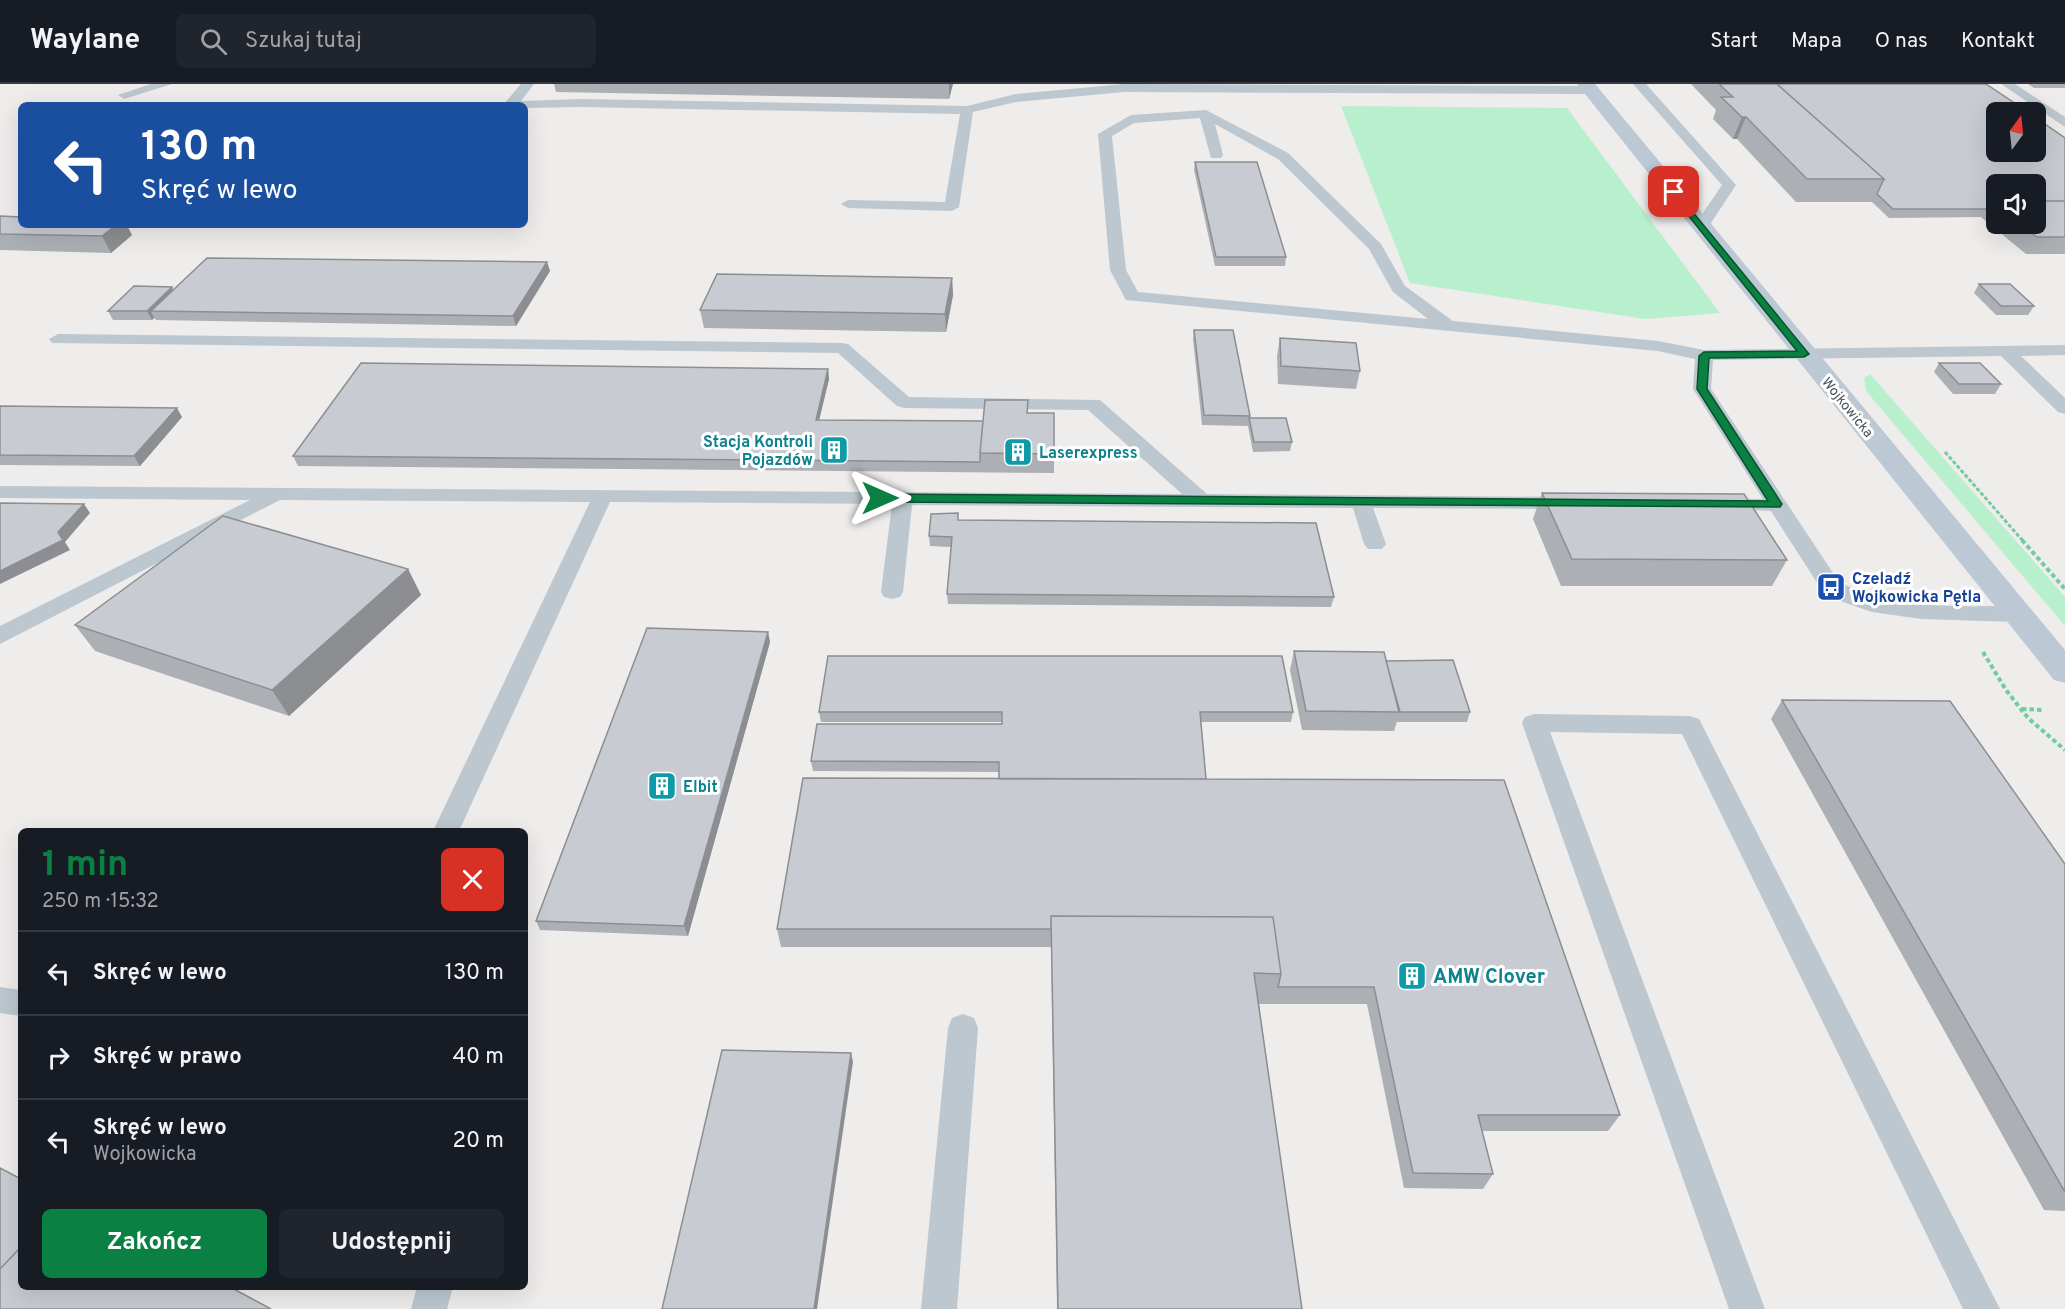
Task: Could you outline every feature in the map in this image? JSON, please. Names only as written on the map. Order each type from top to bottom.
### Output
[{"type":"street","name":"Wojkowicka","points":[[1589,87],[2065,672]]},
{"type":"lane","points":[[124,95],[166,84]]},
{"type":"lane","points":[[513,102],[528,84]]},
{"type":"lane","points":[[1010,84],[1016,98]]},
{"type":"lane","points":[[1639,84],[1729,185],[1702,226]]},
{"type":"lane","points":[[2007,84],[2065,123]]},
{"type":"lane","points":[[528,105],[967,110],[1016,98],[1124,88],[1589,87]]},
{"type":"lane","points":[[848,204],[952,207],[967,110]]},
{"type":"lane","points":[[1206,114],[1216,155]]},
{"type":"lane","points":[[1451,327],[1398,289],[1375,248],[1282,156],[1206,114],[1131,119],[1105,134],[1118,270],[1132,296],[1451,327],[1659,346],[1704,356],[2065,350]]},
{"type":"lane","points":[[58,339],[842,348],[904,402],[1093,404],[1202,500]]},
{"type":"lane","points":[[2006,351],[2065,408]]},
{"type":"lane","points":[[1704,356],[1702,389],[1832,587],[1849,599],[1874,606],[2017,614]]},
{"type":"lane","points":[[0,492],[1586,503]]},
{"type":"lane","points":[[0,636],[277,494]]},
{"type":"lane","points":[[447,828],[603,496]]},
{"type":"lane","points":[[892,592],[903,498]]},
{"type":"lane","points":[[1361,502],[1375,544]]},
{"type":"lane","points":[[1693,504],[1776,504]]},
{"type":"lane","points":[[1747,1309],[1534,723],[1690,725],[1982,1309]]},
{"type":"lane","points":[[0,1000],[18,1003]]},
{"type":"lane","points":[[939,1309],[963,1028]]},
{"type":"lane","points":[[429,1309],[434,1290]]},
{"type":"green space","points":[[1341,106],[1567,108],[1720,313],[1645,319],[1410,283]]},
{"type":"green space","points":[[1870,374],[2065,597],[2065,626],[1866,391],[1864,378]]},
{"type":"building","points":[[1719,84],[1777,84],[1884,179],[1807,179],[1746,117],[1742,117],[1721,97],[1733,97]]},
{"type":"building","points":[[1777,84],[1986,84],[2013,102],[1986,102],[1986,162],[2046,162],[2046,125],[2065,138],[2065,201],[2046,201],[2046,174],[1986,174],[1986,209],[1893,209],[1877,194],[1884,179]]},
{"type":"building","points":[[1195,162],[1257,162],[1286,257],[1216,257]]},
{"type":"building","points":[[2046,201],[2065,201],[2065,237],[2037,237],[2033,234],[2046,234]]},
{"type":"building","points":[[0,216],[18,217],[18,228],[112,228],[102,236],[0,234]]},
{"type":"building","points":[[207,258],[547,262],[513,316],[151,311]]},
{"type":"building","points":[[717,274],[952,278],[945,314],[700,310]]},
{"type":"building","points":[[1979,284],[2010,284],[2034,306],[2001,306]]},
{"type":"building","points":[[134,286],[172,287],[147,311],[108,311]]},
{"type":"building","points":[[1194,330],[1233,330],[1250,416],[1204,415]]},
{"type":"building","points":[[1280,338],[1356,343],[1360,371],[1281,366]]},
{"type":"building","points":[[361,363],[828,369],[816,420],[983,421],[980,462],[293,456]]},
{"type":"building","points":[[1939,363],[1980,363],[2001,384],[1959,384]]},
{"type":"building","points":[[985,400],[1028,400],[1027,413],[1054,413],[1054,454],[980,453]]},
{"type":"building","points":[[0,406],[177,408],[134,456],[0,455]]},
{"type":"building","points":[[1249,418],[1286,418],[1292,442],[1254,442]]},
{"type":"building","points":[[1542,493],[1744,494],[1787,560],[1572,559]]},
{"type":"building","points":[[0,503],[84,504],[58,532],[63,540],[0,571]]},
{"type":"building","points":[[958,513],[958,520],[1316,523],[1334,597],[947,594],[952,537],[929,536],[931,514]]},
{"type":"building","points":[[223,516],[408,569],[272,690],[75,625]]},
{"type":"building","name":"Elbit","points":[[647,628],[768,632],[684,926],[536,921]]},
{"type":"building","points":[[1294,651],[1384,652],[1399,712],[1306,711]]},
{"type":"building","points":[[828,656],[1282,656],[1293,712],[1200,712],[1206,779],[999,779],[999,762],[811,761],[817,724],[1002,724],[1002,712],[819,712]]},
{"type":"building","points":[[1453,660],[1470,712],[1400,712],[1386,661]]},
{"type":"building","points":[[1782,700],[1950,701],[2065,864],[2065,1192]]},
{"type":"building","name":"AMW Clover","points":[[803,778],[1504,780],[1620,1115],[1478,1115],[1493,1174],[1413,1173],[1374,987],[1278,987],[1281,974],[1273,917],[1051,916],[1051,929],[777,929]]},
{"type":"building","points":[[1051,916],[1273,917],[1281,974],[1254,973],[1302,1309],[1058,1309]]},
{"type":"building","points":[[722,1050],[851,1053],[814,1309],[662,1309]]},
{"type":"building","points":[[0,1168],[18,1177],[18,1250],[0,1269]]},
{"type":"building","points":[[18,1250],[18,1290],[236,1290],[271,1309],[0,1309],[0,1269]]},
{"type":"place","name":"Stacja Kontroli Pojazdów","points":[[834,450]]},
{"type":"place","name":"Laserexpress","points":[[1018,452]]},
{"type":"place","name":"Czeladź Wojkowicka Pętla","points":[[1831,587]]},
{"type":"place","name":"Elbit","points":[[662,786]]},
{"type":"place","name":"AMW Clover","points":[[1412,976]]},
{"type":"route","points":[[880,498],[1776,504],[1702,389],[1704,356],[1804,354],[1674,192]]}]
